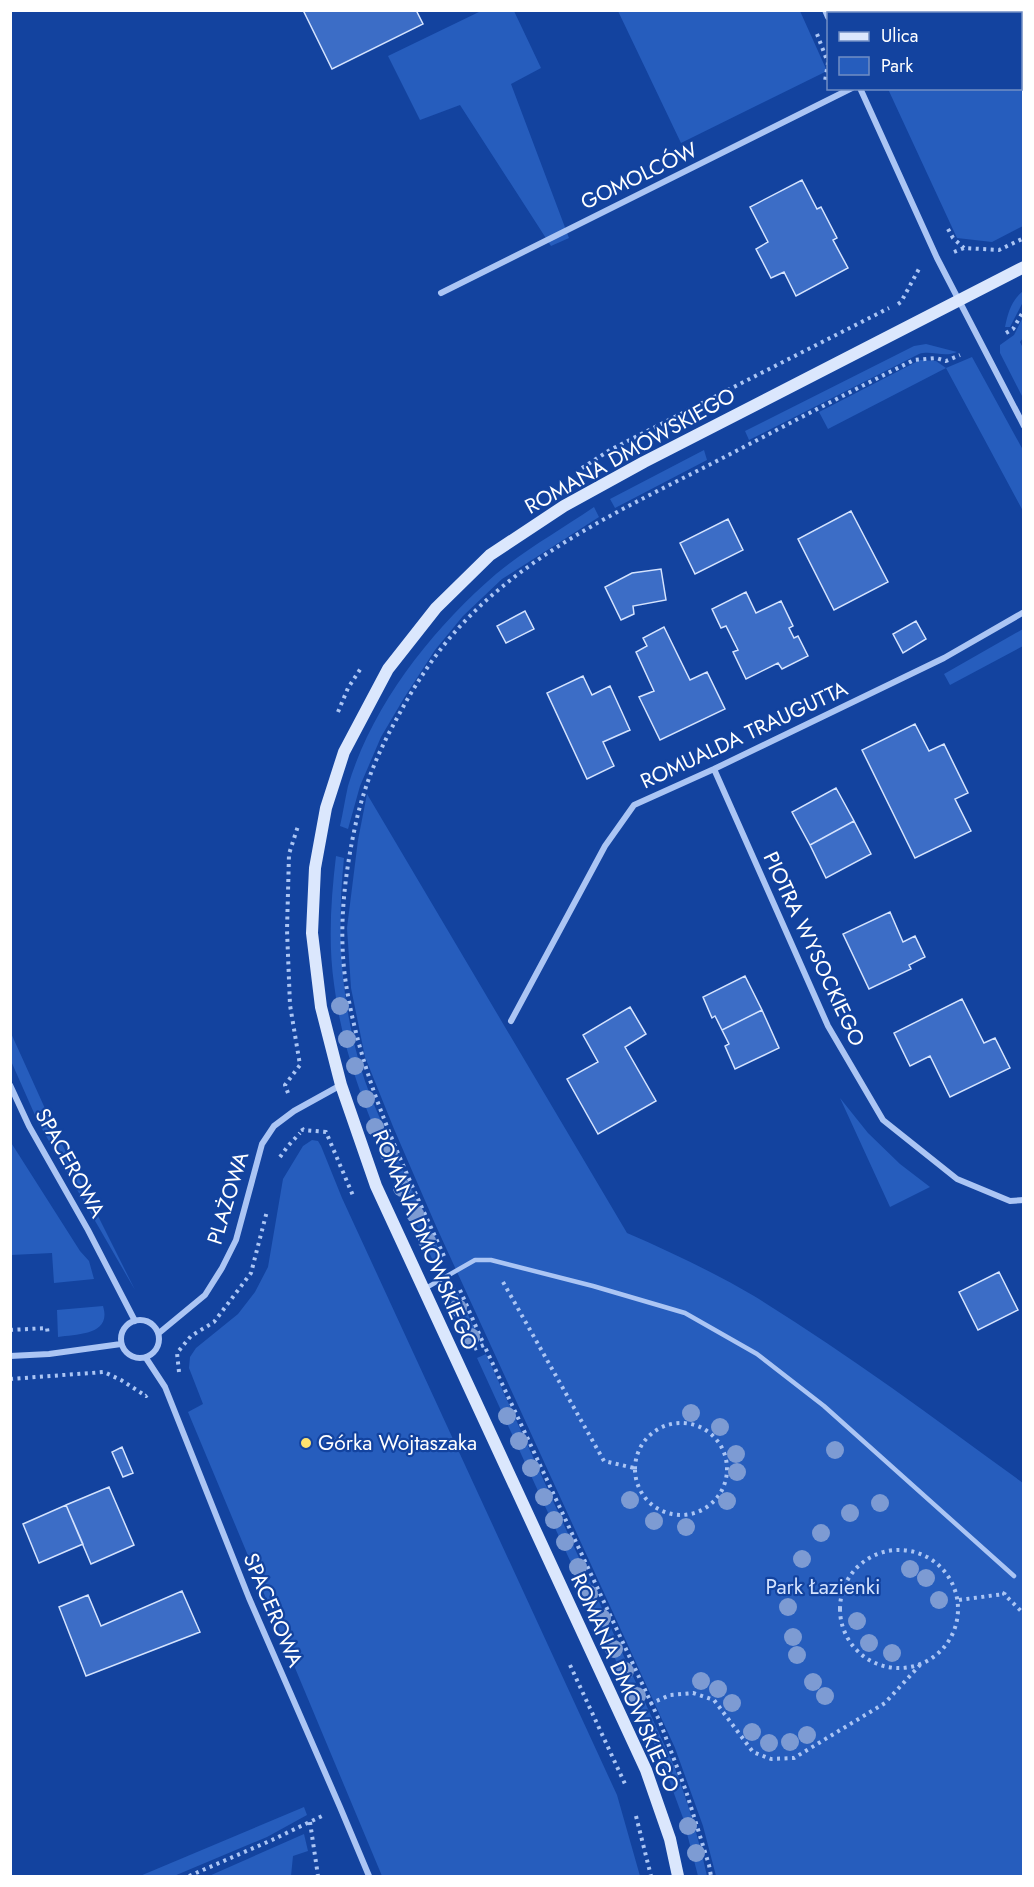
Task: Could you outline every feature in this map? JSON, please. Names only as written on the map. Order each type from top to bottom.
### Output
[{"type":"street","name":"GOMOLCÓW","points":[[441,293],[848,90]]},
{"type":"street","points":[[861,90],[937,258],[1023,426]]},
{"type":"street","name":"ROMANA DMOWSKIEGO","points":[[678,1876],[670,1839],[646,1770],[376,1186],[341,1085],[321,1007],[312,933],[315,868],[326,808],[344,752],[388,669],[436,608],[490,555],[564,506],[644,462],[1023,267]]},
{"type":"street","name":"ROMUALDA TRAUGUTTA","points":[[511,1021],[605,846],[634,805],[944,658],[1023,612]]},
{"type":"street","name":"PIOTRA WYSOCKIEGO","points":[[714,769],[828,1026],[883,1120],[957,1179],[1010,1200],[1023,1200]]},
{"type":"street","name":"SPACEROWA","points":[[10,1085],[29,1126],[88,1230],[135,1321]]},
{"type":"street","name":"PLAŻOWA","points":[[159,1333],[205,1295],[222,1268],[236,1240],[262,1144],[274,1126],[294,1111],[341,1085]]},
{"type":"street","points":[[135,1321],[152,1323],[159,1333],[159,1345],[146,1358],[133,1357],[124,1350],[121,1344],[125,1327],[135,1321]]},
{"type":"street","points":[[10,1356],[49,1354],[121,1344]]},
{"type":"street","name":"SPACEROWA","points":[[146,1358],[165,1388],[249,1598],[369,1876]]},
{"type":"lane","points":[[424,1290],[475,1260],[491,1260],[686,1313],[757,1354],[824,1406],[1014,1576]]},
{"type":"path","points":[[816,32],[827,60]]},
{"type":"path","points":[[827,67],[824,79],[827,86]]},
{"type":"path","points":[[581,469],[621,445],[901,302],[919,268],[937,258],[964,248],[999,250],[1023,238]]},
{"type":"path","points":[[1006,333],[1013,329],[1023,310]]},
{"type":"path","points":[[711,1876],[686,1791],[660,1722],[484,1345],[404,1166],[368,1077],[345,981],[343,920],[349,856],[365,787],[407,698],[424,672],[464,622],[512,579],[622,509],[914,360],[936,358],[946,361],[960,355]]},
{"type":"path","points":[[335,718],[348,688],[367,658]]},
{"type":"path","points":[[299,822],[289,854],[287,930],[290,1005],[300,1065],[285,1085],[303,1130],[326,1132],[357,1203]]},
{"type":"path","points":[[491,1260],[604,1461],[634,1468]]},
{"type":"path","points":[[455,1357],[484,1345]]},
{"type":"path","points":[[672,1423],[693,1424],[711,1433],[724,1450],[728,1470],[723,1491],[709,1507],[690,1515],[669,1515],[651,1505],[638,1488],[634,1468],[639,1448],[653,1432],[672,1423]]},
{"type":"path","points":[[650,1704],[670,1695],[693,1693],[714,1700],[753,1752],[771,1759],[794,1758],[885,1703],[920,1665],[938,1655],[951,1639],[958,1620],[959,1600],[950,1577],[933,1559],[911,1550],[886,1550],[864,1560],[848,1578],[840,1602],[842,1626],[854,1647],[873,1663],[896,1669],[920,1665]]},
{"type":"path","points":[[959,1600],[1004,1594]]},
{"type":"path","points":[[567,1659],[627,1788]]},
{"type":"path","points":[[634,1810],[651,1876]]},
{"type":"path","points":[[189,1876],[322,1816]]},
{"type":"path","points":[[310,1822],[318,1876]]},
{"type":"green space","points":[[481,11],[514,11],[541,68],[511,84],[569,238],[551,246],[460,105],[420,120],[388,56]]},
{"type":"green space","points":[[618,11],[800,11],[827,71],[681,143]]},
{"type":"green space","points":[[1023,11],[1023,226],[992,242],[957,238],[888,90],[1022,90],[1022,12],[853,12]]},
{"type":"green space","points":[[1023,291],[1023,302],[1010,327],[1005,327],[1013,303]]},
{"type":"green space","points":[[1023,317],[1023,338],[1020,342],[1023,348],[1023,398],[1000,353],[1000,345],[1014,335]]},
{"type":"green space","points":[[926,344],[957,352],[919,354],[749,440],[745,431],[914,346]]},
{"type":"green space","points":[[972,357],[1023,450],[1023,511],[946,368]]},
{"type":"green space","points":[[920,360],[936,361],[946,368],[828,429],[819,412]]},
{"type":"green space","points":[[704,450],[707,460],[615,508],[610,499]]},
{"type":"green space","points":[[594,507],[599,517],[502,579],[463,616],[435,650],[381,737],[360,786],[348,829],[340,826],[348,786],[372,726],[407,670],[428,643],[496,574]]},
{"type":"green space","points":[[1023,629],[1023,646],[950,685],[944,674]]},
{"type":"green space","name":"Park Łazienki","points":[[367,794],[627,1233],[723,1279],[789,1318],[890,1387],[1023,1483],[1023,1876],[716,1876],[703,1826],[675,1748],[436,1226],[365,1057],[351,988],[347,928],[358,840]]},
{"type":"green space","points":[[336,856],[344,858],[341,909],[342,959],[347,1008],[358,1058],[378,1115],[444,1261],[434,1263],[388,1161],[360,1092],[349,1057],[340,1021],[331,952]]},
{"type":"green space","points":[[10,1031],[52,1124],[135,1290],[38,1122],[11,1061]]},
{"type":"green space","points":[[840,1098],[868,1133],[900,1164],[930,1187],[890,1207]]},
{"type":"green space","points":[[312,1140],[318,1141],[321,1146],[342,1198],[617,1795],[640,1876],[382,1876],[188,1412],[203,1404],[189,1368],[190,1357],[196,1348],[238,1314],[255,1292],[268,1267],[283,1179],[303,1146]]},
{"type":"green space","points":[[10,1141],[80,1251],[89,1261],[94,1279],[54,1283],[52,1253],[11,1255]]},
{"type":"green space","points":[[455,1287],[478,1336],[469,1340],[448,1293]]},
{"type":"green space","points":[[103,1306],[103,1323],[98,1328],[83,1334],[58,1337],[57,1310]]},
{"type":"green space","points":[[486,1354],[674,1766],[693,1821],[707,1876],[698,1876],[683,1818],[662,1761],[477,1358]]},
{"type":"green space","points":[[304,1807],[307,1815],[267,1837],[174,1876],[140,1876]]},
{"type":"green space","points":[[304,1834],[308,1851],[293,1856],[291,1876],[209,1876]]},
{"type":"building","points":[[303,10],[416,10],[423,24],[332,69]]},
{"type":"building","points":[[802,180],[817,209],[821,207],[837,238],[833,240],[848,268],[796,296],[784,272],[771,278],[756,249],[768,242],[750,207]]},
{"type":"building","points":[[851,511],[888,582],[834,610],[798,539]]},
{"type":"building","points":[[728,519],[743,550],[695,574],[680,543]]},
{"type":"building","points":[[661,569],[666,600],[633,606],[634,614],[621,620],[605,587],[632,573]]},
{"type":"building","points":[[746,592],[756,613],[781,601],[793,626],[789,628],[794,638],[798,636],[808,656],[782,669],[778,663],[746,679],[733,652],[738,650],[726,626],[721,628],[712,609]]},
{"type":"building","points":[[525,611],[534,629],[506,643],[497,626]]},
{"type":"building","points":[[916,621],[926,639],[903,653],[893,634]]},
{"type":"building","points":[[664,627],[690,680],[707,672],[725,709],[660,740],[639,697],[654,691],[636,652],[647,646],[643,638]]},
{"type":"building","points":[[583,676],[592,695],[610,686],[630,730],[603,742],[614,766],[587,779],[547,693]]},
{"type":"building","points":[[915,724],[929,751],[944,744],[968,793],[955,799],[971,831],[915,858],[862,750]]},
{"type":"building","points":[[836,788],[854,821],[810,845],[792,812]]},
{"type":"building","points":[[854,821],[871,854],[826,878],[810,845]]},
{"type":"building","points":[[890,912],[903,942],[915,936],[925,957],[909,965],[911,969],[869,989],[843,934]]},
{"type":"building","points":[[745,976],[762,1010],[722,1030],[715,1016],[712,1018],[703,997]]},
{"type":"building","points":[[962,999],[984,1043],[995,1038],[1010,1068],[950,1097],[930,1056],[910,1066],[894,1033]]},
{"type":"building","points":[[630,1007],[646,1034],[625,1047],[656,1101],[598,1134],[567,1079],[598,1062],[583,1035]]},
{"type":"building","points":[[762,1010],[779,1048],[735,1069],[725,1046],[729,1044],[722,1030]]},
{"type":"building","points":[[999,1272],[1018,1310],[978,1330],[959,1292]]},
{"type":"building","points":[[122,1447],[133,1473],[123,1477],[112,1452]]},
{"type":"building","points":[[109,1487],[134,1545],[91,1564],[66,1505]]},
{"type":"building","points":[[66,1505],[83,1544],[39,1563],[23,1524]]},
{"type":"building","points":[[182,1591],[200,1632],[86,1676],[59,1607],[88,1595],[101,1626]]},
{"type":"place","name":"Górka Wojtaszaka","points":[[306,1443]]}]
